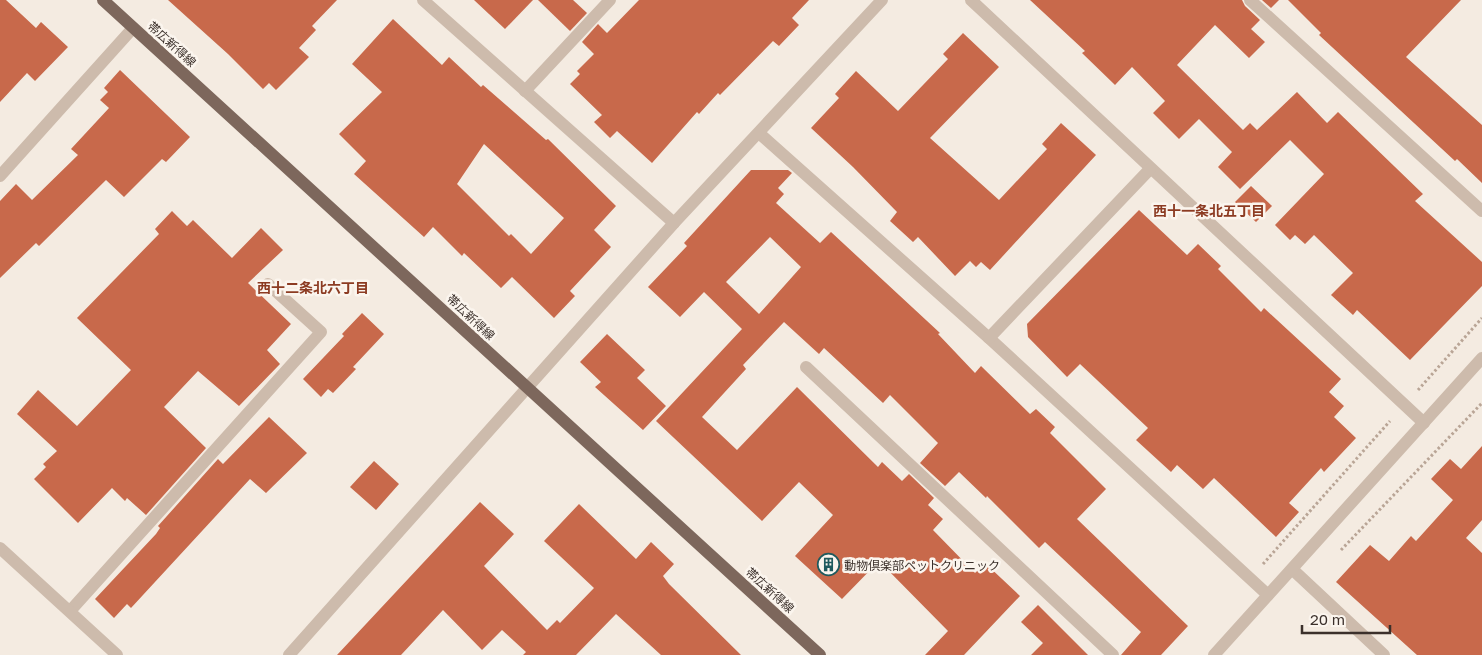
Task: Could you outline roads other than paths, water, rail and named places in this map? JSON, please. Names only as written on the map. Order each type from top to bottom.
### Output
[{"type":"main road","name":"帯広新得線","points":[[103,0],[820,655]]},
{"type":"street","points":[[423,0],[674,223]]},
{"type":"street","points":[[525,91],[610,0]]},
{"type":"street","points":[[289,655],[674,223],[760,134],[882,0]]},
{"type":"street","points":[[971,0],[1424,423]]},
{"type":"street","points":[[1250,0],[1482,211]]},
{"type":"street","points":[[0,176],[133,28]]},
{"type":"street","points":[[760,134],[989,338],[1268,595]]},
{"type":"street","points":[[989,338],[1150,169]]},
{"type":"street","points":[[71,610],[321,332],[268,284]]},
{"type":"street","points":[[1214,655],[1482,358]]},
{"type":"street","points":[[806,368],[1113,655]]},
{"type":"street","points":[[0,548],[71,610],[117,655]]},
{"type":"street","points":[[1292,569],[1384,655]]},
{"type":"place","name":"動物倶楽部ペットクリニック","points":[[828,565]]},
{"type":"district","name":"西十一条北五丁目","points":[[1209,210]]},
{"type":"district","name":"西十二条北六丁目","points":[[313,287]]}]
